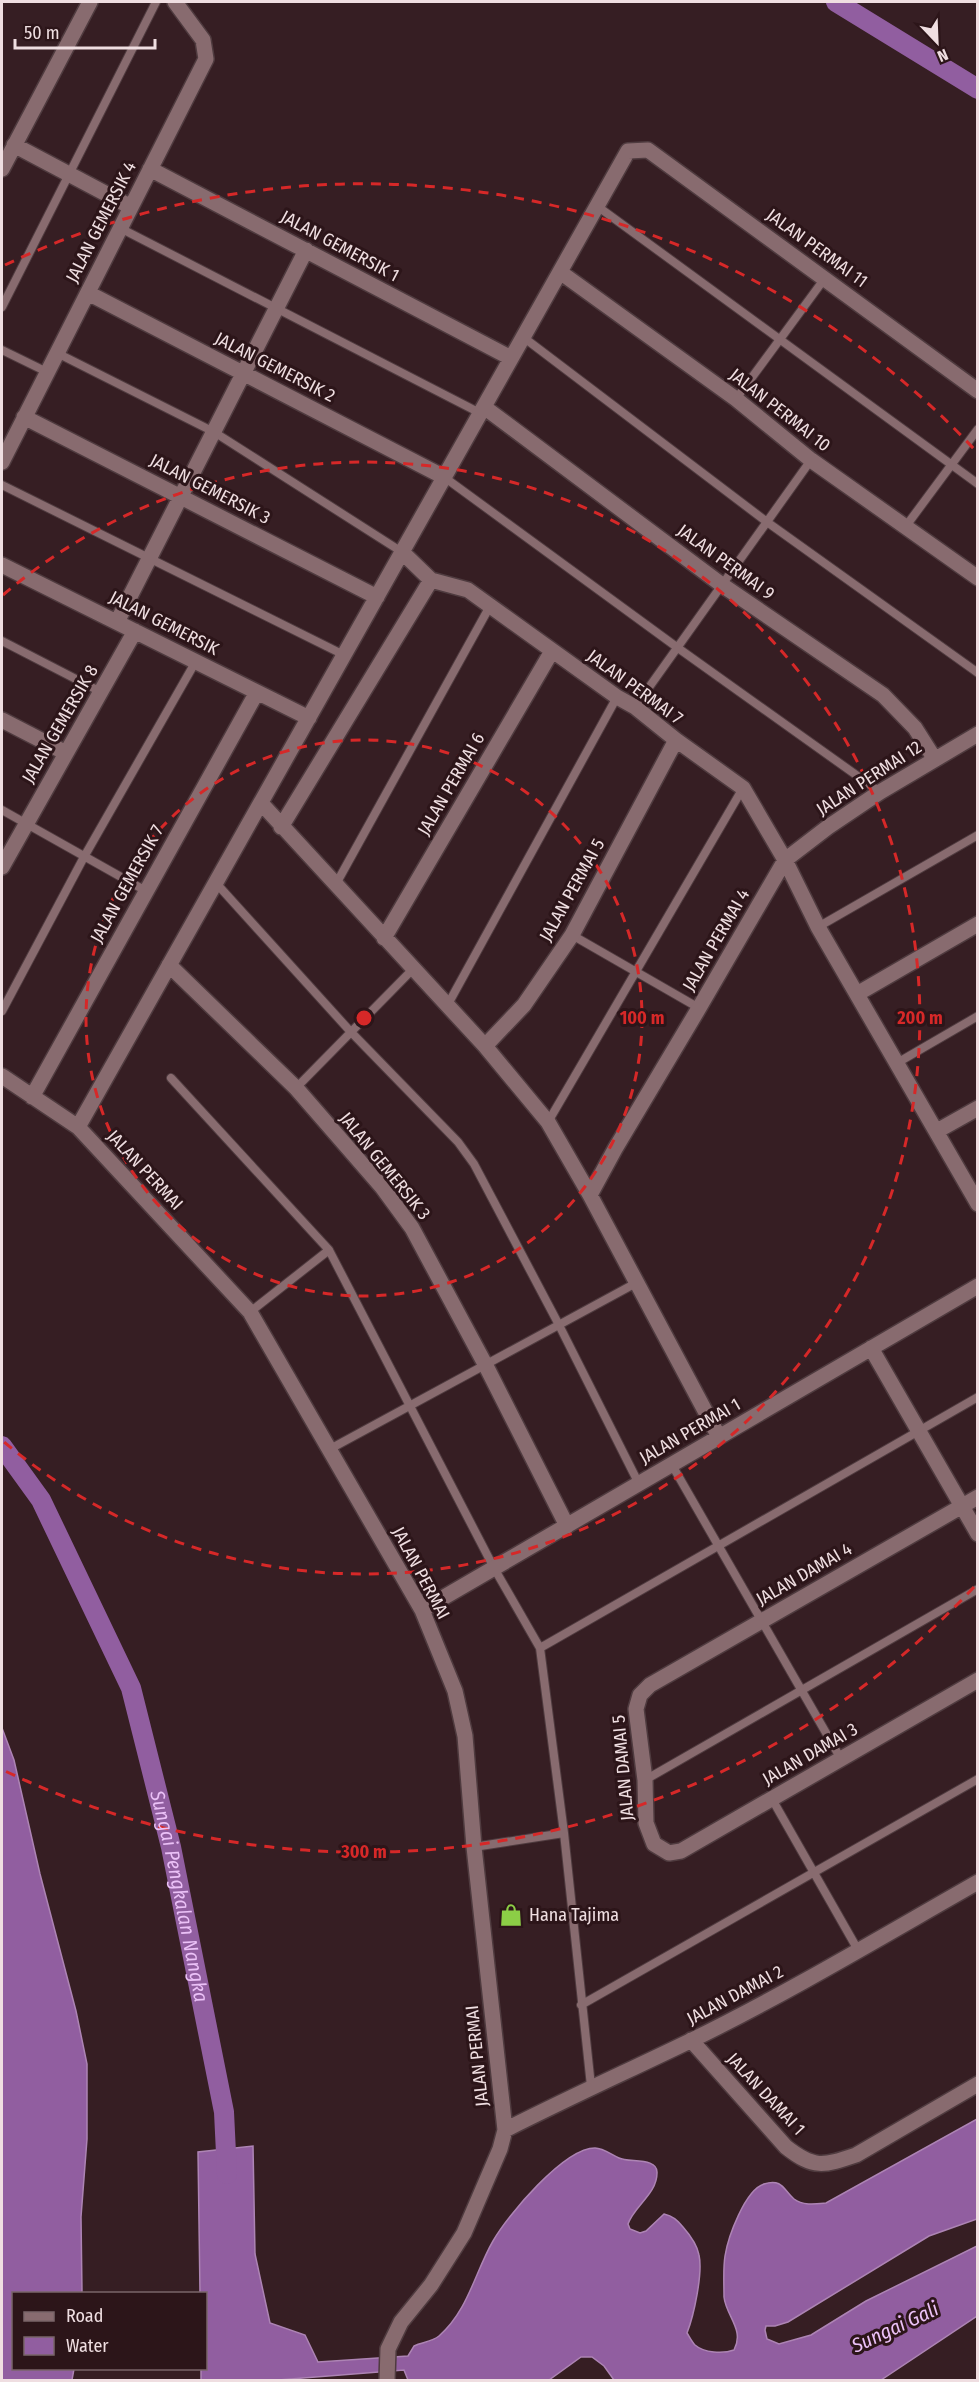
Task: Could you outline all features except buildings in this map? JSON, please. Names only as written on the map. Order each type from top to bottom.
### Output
[{"type":"street","points":[[2,170],[90,2]]},
{"type":"street","name":"JALAN GEMERSIK 4","points":[[2,462],[206,59],[203,40],[175,2]]},
{"type":"street","points":[[14,145],[131,207]]},
{"type":"street","name":"JALAN PERMAI 11","points":[[597,206],[628,151],[648,150],[978,391]]},
{"type":"street","name":"JALAN GEMERSIK 1","points":[[150,169],[511,358]]},
{"type":"street","points":[[78,1127],[597,206]]},
{"type":"street","points":[[117,622],[306,250]]},
{"type":"street","name":"JALAN PERMAI 10","points":[[560,272],[736,399],[811,460],[978,578]]},
{"type":"street","name":"JALAN GEMERSIK 2","points":[[88,292],[444,477]]},
{"type":"street","name":"JALAN PERMAI 9","points":[[482,410],[722,585],[883,696],[915,728],[934,758]]},
{"type":"street","name":"JALAN GEMERSIK 3","points":[[24,417],[377,597]]},
{"type":"street","name":"JALAN PERMAI 7","points":[[402,552],[431,580],[468,590],[617,698],[635,707],[676,740],[743,788],[785,860],[818,927],[978,1204]]},
{"type":"street","name":"JALAN GEMERSIK","points":[[2,565],[309,718]]},
{"type":"street","points":[[281,827],[431,580]]},
{"type":"street","name":"JALAN GEMERSIK 8","points":[[2,867],[135,631]]},
{"type":"street","name":"JALAN PERMAI 6","points":[[384,938],[552,651]]},
{"type":"street","name":"JALAN GEMERSIK 7","points":[[32,1096],[257,692]]},
{"type":"street","points":[[2,720],[66,753]]},
{"type":"street","name":"JALAN PERMAI 12","points":[[785,860],[828,827],[880,792],[978,734]]},
{"type":"street","name":"JALAN PERMAI 5","points":[[485,1046],[524,1005],[572,935],[676,740]]},
{"type":"street","points":[[261,803],[485,1046],[548,1122],[590,1195],[719,1437]]},
{"type":"street","name":"JALAN PERMAI 4","points":[[590,1195],[785,860]]},
{"type":"street","points":[[857,994],[978,924]]},
{"type":"street","name":"JALAN GEMERSIK 3","points":[[169,965],[296,1088],[382,1187],[412,1228],[485,1364],[567,1526]]},
{"type":"street","name":"JALAN PERMAI","points":[[2,1076],[78,1127],[250,1312],[422,1610],[454,1691],[465,1736],[474,1847],[505,2130]]},
{"type":"street","points":[[937,1131],[978,1108]]},
{"type":"street","name":"JALAN PERMAI 1","points":[[422,1610],[978,1286]]},
{"type":"street","points":[[871,1348],[978,1534]]},
{"type":"street","name":"JALAN DAMAI 4","points":[[650,1684],[978,1497]]},
{"type":"street","name":"JALAN DAMAI 3","points":[[661,1849],[669,1853],[681,1851],[978,1680]]},
{"type":"street","name":"JALAN DAMAI 5","points":[[650,1684],[640,1695],[636,1709],[645,1780],[646,1823],[654,1844],[661,1849]]},
{"type":"street","name":"JALAN DAMAI 2","points":[[505,2130],[591,2086],[691,2040],[978,1882]]},
{"type":"street","name":"JALAN DAMAI 1","points":[[691,2040],[786,2147],[802,2159],[817,2164],[837,2162],[856,2155],[978,2084]]},
{"type":"street","points":[[386,2380],[388,2349],[401,2322],[431,2285],[464,2233],[500,2149],[505,2130]]},
{"type":"lane","points":[[2,307],[156,2]]},
{"type":"lane","points":[[597,206],[978,484]]},
{"type":"lane","points":[[120,228],[276,309],[482,410]]},
{"type":"lane","points":[[736,399],[825,278]]},
{"type":"lane","points":[[523,337],[767,522],[978,673]]},
{"type":"lane","points":[[2,350],[47,372]]},
{"type":"lane","points":[[57,353],[214,432],[402,552]]},
{"type":"lane","points":[[906,526],[978,429]]},
{"type":"lane","points":[[635,707],[811,460]]},
{"type":"lane","points":[[444,477],[880,792]]},
{"type":"lane","points":[[2,485],[344,655]]},
{"type":"lane","points":[[335,885],[490,606]]},
{"type":"lane","points":[[2,641],[101,692]]},
{"type":"lane","points":[[2,1011],[84,857],[196,662]]},
{"type":"lane","points":[[447,1006],[617,698]]},
{"type":"lane","points":[[548,1122],[743,788]]},
{"type":"lane","points":[[2,810],[146,891]]},
{"type":"lane","points":[[818,927],[978,835]]},
{"type":"lane","points":[[216,883],[350,1031],[458,1142],[469,1157],[559,1324],[639,1484]]},
{"type":"lane","points":[[572,935],[699,1008]]},
{"type":"lane","points":[[296,1088],[413,969]]},
{"type":"lane","points":[[897,1063],[978,1016]]},
{"type":"lane","points":[[171,1078],[329,1250],[494,1568],[540,1648],[564,1833],[591,2086]]},
{"type":"lane","points":[[250,1312],[329,1250]]},
{"type":"lane","points":[[330,1449],[636,1283]]},
{"type":"lane","points":[[540,1648],[978,1397]]},
{"type":"lane","points":[[672,1465],[841,1759]]},
{"type":"lane","points":[[645,1780],[978,1589]]},
{"type":"lane","points":[[581,2005],[978,1779]]},
{"type":"lane","points":[[772,1799],[858,1950]]},
{"type":"lane","points":[[474,1847],[564,1833]]},
{"type":"water","points":[[2,1728],[14,1760],[87,2064],[87,2139],[81,2217],[82,2292],[12,2292],[12,2370],[74,2370],[72,2380],[2,2380]]},
{"type":"water","name":"Sungai Gali","points":[[977,2119],[977,2219],[929,2236],[788,2322],[766,2326],[765,2330],[767,2339],[779,2344],[811,2335],[866,2301],[977,2246],[977,2316],[881,2380],[614,2380],[604,2366],[592,2357],[581,2357],[549,2380],[408,2380],[404,2370],[278,2380],[201,2380],[201,2370],[207,2370],[207,2292],[200,2292],[198,2152],[253,2146],[255,2254],[270,2323],[305,2335],[318,2362],[408,2356],[414,2346],[439,2336],[457,2315],[493,2241],[510,2216],[553,2171],[582,2151],[598,2148],[619,2158],[648,2163],[656,2168],[656,2180],[653,2187],[628,2224],[630,2229],[640,2233],[646,2231],[664,2214],[677,2220],[691,2236],[698,2251],[700,2272],[695,2305],[687,2333],[694,2344],[708,2351],[734,2350],[737,2343],[736,2329],[725,2304],[724,2266],[727,2248],[738,2215],[750,2195],[764,2184],[775,2183],[782,2186],[801,2203],[826,2203]]},
{"type":"waterway","points":[[836,2],[978,89]]},
{"type":"waterway","name":"Sungai Pengkalan Nangka","points":[[2,1446],[41,1500],[131,1688],[171,1847],[224,2112],[227,2174]]},
{"type":"place","name":"Hana Tajima","points":[[511,1915]]}]
